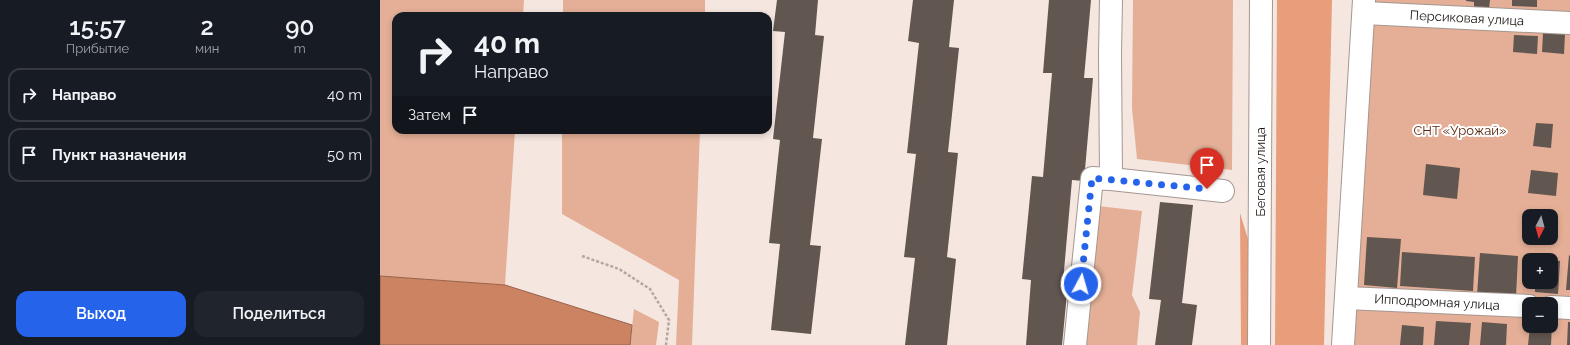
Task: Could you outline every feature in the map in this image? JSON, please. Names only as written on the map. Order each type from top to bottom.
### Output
[{"type":"street","points":[[1111,0],[1111,180]]},
{"type":"street","name":"Беговая улица","points":[[1259,345],[1261,0]]},
{"type":"street","points":[[1343,345],[1364,6]]},
{"type":"street","name":"Персиковая улица","points":[[1364,6],[1570,23]]},
{"type":"street","points":[[1075,345],[1092,178],[1223,191]]},
{"type":"street","name":"Ипподромная улица","points":[[1346,298],[1522,306]]},
{"type":"street","points":[[1558,308],[1570,308]]},
{"type":"path","points":[[582,256],[620,269],[650,289],[669,320],[666,345]]},
{"type":"green space","points":[[380,0],[524,0],[523,12],[392,12],[392,134],[515,134],[505,285],[380,276]]},
{"type":"green space","points":[[563,0],[705,0],[705,12],[563,12]]},
{"type":"green space","points":[[1133,0],[1233,0],[1232,170],[1137,159],[1132,108]]},
{"type":"green space","name":"СНТ «Урожай»","points":[[1356,0],[1570,0],[1570,345],[1341,345]]},
{"type":"green space","points":[[562,134],[700,134],[692,345],[676,345],[679,280],[562,214]]},
{"type":"green space","points":[[1098,206],[1142,211],[1132,295],[1140,312],[1137,345],[1082,345]]},
{"type":"green space","points":[[634,309],[659,322],[656,345],[630,345]]},
{"type":"shaded area","points":[[1277,0],[1332,0],[1324,345],[1275,345]]},
{"type":"shaded area","points":[[1240,213],[1251,249],[1251,345],[1241,345]]},
{"type":"shaded area","points":[[380,276],[505,285],[632,325],[630,345],[380,345]]},
{"type":"building","points":[[777,0],[818,0],[815,35],[824,36],[813,138],[822,139],[810,245],[821,246],[811,334],[771,330],[780,244],[769,243],[780,140],[773,139],[785,32],[773,31]]},
{"type":"building","points":[[913,0],[954,0],[949,47],[959,48],[948,152],[958,153],[947,257],[956,259],[947,345],[905,345],[915,258],[904,257],[916,154],[907,153],[919,43],[908,41]]},
{"type":"building","points":[[1049,0],[1091,0],[1084,78],[1093,78],[1084,181],[1072,180],[1063,282],[1068,283],[1062,345],[1026,345],[1031,280],[1022,279],[1032,176],[1043,177],[1052,73],[1043,73]]},
{"type":"building","points":[[1466,0],[1490,0],[1489,9],[1474,8],[1474,2]]},
{"type":"building","points":[[1512,0],[1537,0],[1537,7],[1512,6]]},
{"type":"building","points":[[1543,33],[1565,34],[1564,54],[1542,52]]},
{"type":"building","points":[[1514,35],[1538,36],[1537,54],[1513,52]]},
{"type":"building","points":[[1536,123],[1553,124],[1551,148],[1533,146]]},
{"type":"building","points":[[1426,164],[1460,168],[1457,199],[1423,195]]},
{"type":"building","points":[[1531,170],[1558,173],[1556,196],[1528,193]]},
{"type":"building","points":[[1160,202],[1193,205],[1182,303],[1197,305],[1192,345],[1155,345],[1161,300],[1149,299]]},
{"type":"building","points":[[1367,237],[1401,239],[1397,288],[1364,285]]},
{"type":"building","points":[[1402,252],[1475,257],[1473,291],[1400,286]]},
{"type":"building","points":[[1480,253],[1518,256],[1516,297],[1477,295]]},
{"type":"building","points":[[1569,255],[1570,290],[1566,290]]},
{"type":"building","points":[[1558,261],[1560,261],[1558,294],[1535,292],[1535,289],[1558,289]]},
{"type":"building","points":[[1436,321],[1471,323],[1469,345],[1434,345]]},
{"type":"building","points":[[1482,322],[1507,324],[1506,345],[1480,345]]},
{"type":"building","points":[[1568,322],[1570,322],[1570,345],[1567,345]]},
{"type":"building","points":[[1402,325],[1424,327],[1423,345],[1400,345]]},
{"type":"building","points":[[1529,333],[1552,333],[1551,345],[1528,345]]},
{"type":"route","points":[[1081,284],[1092,178],[1207,189]]}]
